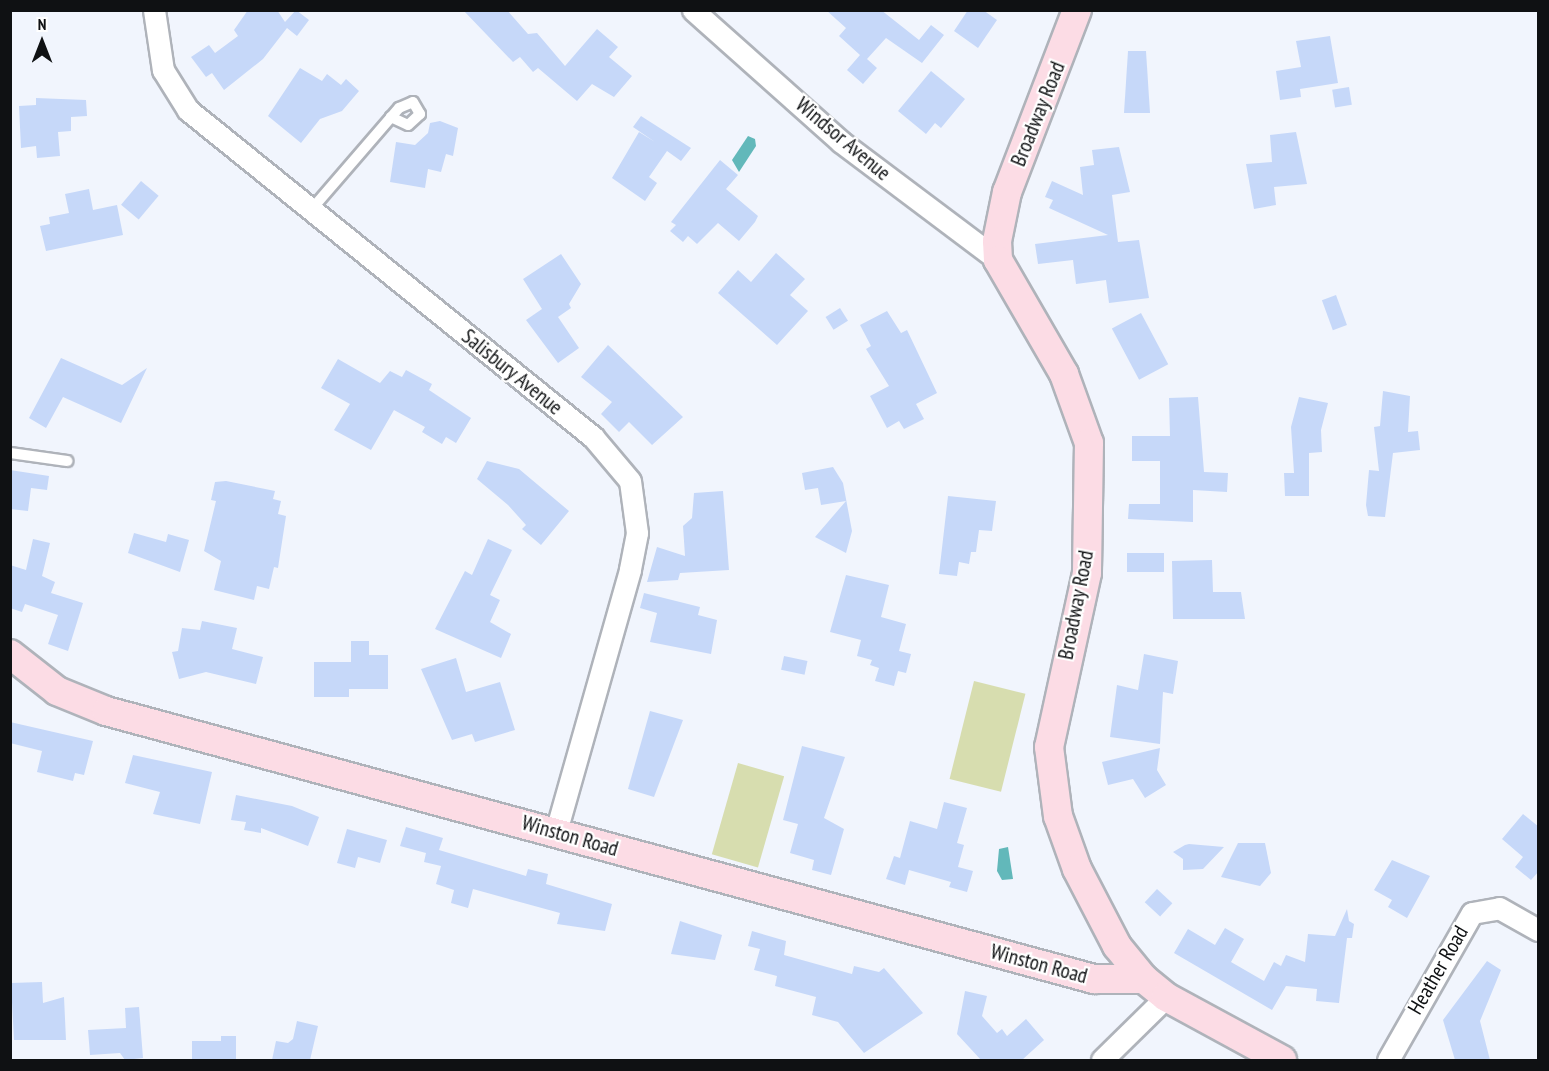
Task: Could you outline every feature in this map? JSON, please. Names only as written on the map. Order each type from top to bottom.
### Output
[{"type":"street","name":"Salisbury Avenue","points":[[154,10],[163,70],[188,110],[593,437],[630,482],[637,533],[630,570],[556,832]]},
{"type":"street","name":"Windsor Avenue","points":[[693,10],[841,142],[998,260]]},
{"type":"street","name":"Broadway Road","points":[[1077,10],[1007,192],[998,226],[998,260],[1064,374],[1089,443],[1087,573],[1049,747],[1052,787],[1077,869],[1117,946],[1144,979],[1166,997],[1282,1060]]},
{"type":"street","name":"Winston Road","points":[[10,654],[57,691],[106,711],[1094,979],[1144,979]]},
{"type":"street","name":"Heather Road","points":[[1388,1060],[1472,913],[1499,909],[1539,930]]},
{"type":"street","points":[[1102,1060],[1166,997]]},
{"type":"lane","points":[[310,210],[391,117]]},
{"type":"lane","points":[[10,453],[67,460]]},
{"type":"green space","points":[[974,681],[1025,694],[1001,792],[950,779]]},
{"type":"green space","points":[[738,763],[784,776],[758,868],[712,854]]},
{"type":"water","points":[[748,136],[755,139],[756,146],[739,172],[732,160]]},
{"type":"water","points":[[1008,847],[1013,879],[1002,880],[997,871],[999,849]]},
{"type":"building","points":[[248,10],[277,10],[285,22],[296,10],[309,20],[297,36],[287,28],[263,59],[224,90],[212,73],[206,77],[191,57],[209,45],[215,53],[238,36],[234,30]]},
{"type":"building","points":[[463,10],[507,10],[528,34],[537,33],[565,66],[597,29],[618,47],[609,57],[632,76],[614,97],[592,84],[577,101],[538,68],[533,72],[520,57],[513,62]]},
{"type":"building","points":[[826,10],[881,10],[919,40],[931,25],[944,35],[922,63],[886,38],[867,59],[877,68],[863,84],[847,70],[860,55],[839,36],[846,28]]},
{"type":"building","points":[[968,10],[983,10],[997,20],[978,48],[954,31]]},
{"type":"building","points":[[1330,36],[1338,83],[1300,89],[1301,97],[1280,100],[1276,71],[1301,67],[1296,41]]},
{"type":"building","points":[[1128,51],[1146,51],[1150,113],[1124,113]]},
{"type":"building","points":[[300,68],[322,81],[327,74],[341,85],[346,79],[359,91],[342,111],[320,119],[301,143],[268,116]]},
{"type":"building","points":[[931,71],[965,99],[941,128],[935,123],[926,134],[898,111]]},
{"type":"building","points":[[1349,87],[1352,105],[1335,107],[1332,90]]},
{"type":"building","points":[[36,98],[86,100],[87,116],[71,117],[71,131],[58,132],[60,156],[37,158],[36,146],[21,148],[19,106],[36,105]]},
{"type":"building","points":[[641,116],[691,148],[681,161],[667,151],[649,177],[657,183],[645,201],[612,178],[639,132],[655,142],[633,127]]},
{"type":"building","points":[[440,121],[458,128],[453,156],[446,154],[441,172],[428,169],[425,188],[390,182],[396,142],[415,145],[428,133],[430,123]]},
{"type":"building","points":[[1296,132],[1307,184],[1274,187],[1276,205],[1254,209],[1246,164],[1272,162],[1270,135]]},
{"type":"building","points":[[1119,147],[1130,192],[1112,195],[1118,242],[1139,240],[1149,298],[1109,303],[1106,280],[1076,284],[1073,260],[1038,264],[1035,244],[1108,235],[1049,208],[1053,200],[1045,197],[1052,181],[1083,195],[1080,167],[1094,165],[1092,150]]},
{"type":"building","points":[[720,160],[738,175],[726,189],[758,216],[739,241],[718,223],[697,244],[688,236],[683,242],[670,231],[676,225],[671,222]]},
{"type":"building","points":[[141,181],[159,196],[139,220],[121,205]]},
{"type":"building","points":[[89,189],[93,210],[117,205],[123,235],[46,251],[40,226],[50,224],[49,217],[69,213],[65,194]]},
{"type":"building","points":[[776,253],[805,279],[790,295],[808,311],[777,345],[718,293],[738,270],[751,282]]},
{"type":"building","points":[[561,254],[581,284],[569,304],[571,308],[558,317],[579,348],[558,363],[526,320],[542,309],[523,279]]},
{"type":"building","points":[[1336,295],[1347,325],[1333,330],[1322,300]]},
{"type":"building","points":[[840,308],[848,321],[834,330],[826,317]]},
{"type":"building","points":[[887,311],[901,333],[907,330],[937,393],[916,404],[924,419],[904,429],[899,421],[887,428],[870,396],[889,386],[866,349],[871,346],[860,325]]},
{"type":"building","points":[[1141,313],[1168,364],[1139,380],[1112,328]]},
{"type":"building","points":[[608,345],[683,417],[652,445],[629,422],[619,432],[601,414],[612,402],[581,377]]},
{"type":"building","points":[[61,358],[122,385],[147,368],[121,423],[63,397],[46,428],[29,418]]},
{"type":"building","points":[[338,359],[380,383],[390,371],[402,377],[406,370],[432,384],[429,390],[471,418],[456,443],[446,437],[442,444],[422,432],[425,427],[394,410],[371,450],[334,430],[350,404],[321,388]]},
{"type":"building","points":[[1383,391],[1410,396],[1408,432],[1418,431],[1420,450],[1393,453],[1385,517],[1368,516],[1366,505],[1369,470],[1379,471],[1374,427],[1380,426]]},
{"type":"building","points":[[1198,397],[1204,472],[1228,473],[1227,492],[1193,490],[1193,522],[1128,519],[1129,504],[1160,504],[1160,461],[1132,461],[1132,436],[1170,436],[1169,398]]},
{"type":"building","points":[[1299,397],[1328,403],[1321,430],[1322,452],[1309,453],[1309,496],[1285,496],[1284,473],[1294,473],[1291,427]]},
{"type":"building","points":[[487,461],[519,469],[569,511],[541,545],[522,529],[526,525],[508,505],[477,479]]},
{"type":"building","points":[[833,467],[843,483],[852,531],[846,553],[815,537],[846,501],[821,505],[818,488],[805,490],[802,473]]},
{"type":"building","points":[[10,470],[49,476],[47,490],[31,488],[28,511],[10,509]]},
{"type":"building","points":[[226,481],[275,491],[273,499],[281,501],[278,514],[286,516],[278,568],[274,567],[269,589],[257,586],[254,600],[214,590],[221,561],[204,551],[216,501],[211,500],[215,482]]},
{"type":"building","points":[[723,491],[729,570],[680,573],[678,580],[647,582],[657,547],[685,556],[683,526],[692,518],[694,493]]},
{"type":"building","points":[[948,496],[996,501],[992,531],[979,530],[976,552],[971,552],[969,564],[959,562],[957,576],[939,574]]},
{"type":"building","points":[[134,533],[166,542],[168,534],[189,540],[180,572],[128,553]]},
{"type":"building","points":[[33,539],[50,543],[42,576],[55,582],[51,593],[83,603],[68,651],[48,644],[58,615],[25,604],[22,612],[10,608],[10,565],[26,570]]},
{"type":"building","points":[[488,539],[512,550],[490,595],[500,600],[490,622],[511,634],[501,658],[435,629],[465,571],[472,575]]},
{"type":"building","points":[[1127,553],[1164,553],[1164,572],[1127,572]]},
{"type":"building","points":[[1212,560],[1213,592],[1241,592],[1245,619],[1173,619],[1172,561]]},
{"type":"building","points":[[846,575],[889,585],[881,617],[906,624],[899,651],[911,654],[906,673],[898,671],[894,686],[875,681],[879,668],[870,665],[872,660],[857,656],[861,640],[830,632]]},
{"type":"building","points":[[644,593],[700,607],[698,615],[717,620],[711,654],[650,642],[657,613],[640,608]]},
{"type":"building","points":[[202,621],[237,628],[232,649],[263,657],[256,684],[206,672],[179,679],[172,652],[178,651],[182,628],[200,630]]},
{"type":"building","points":[[351,641],[369,641],[369,655],[388,655],[388,689],[349,689],[349,697],[314,697],[314,662],[351,662]]},
{"type":"building","points":[[1144,654],[1178,661],[1173,694],[1163,692],[1160,744],[1110,737],[1117,685],[1138,690]]},
{"type":"building","points":[[784,656],[807,661],[805,675],[781,670]]},
{"type":"building","points":[[456,658],[466,692],[500,682],[515,730],[475,742],[472,734],[452,740],[421,669]]},
{"type":"building","points":[[650,711],[683,720],[654,797],[628,789]]},
{"type":"building","points":[[10,722],[93,741],[84,775],[75,773],[73,781],[37,772],[42,751],[10,743]]},
{"type":"building","points":[[802,746],[845,757],[824,818],[844,829],[831,875],[812,870],[814,860],[790,853],[798,824],[783,820]]},
{"type":"building","points":[[1160,748],[1157,770],[1166,785],[1145,798],[1133,779],[1108,785],[1102,762]]},
{"type":"building","points":[[133,755],[212,772],[200,824],[153,814],[160,792],[125,783]]},
{"type":"building","points":[[236,795],[292,806],[319,817],[308,846],[261,828],[261,833],[244,830],[246,822],[231,820]]},
{"type":"building","points":[[944,802],[967,808],[957,843],[964,845],[958,867],[973,871],[967,892],[949,887],[951,882],[909,870],[905,885],[886,879],[894,856],[900,858],[910,821],[937,829]]},
{"type":"building","points":[[1523,814],[1539,827],[1539,871],[1531,880],[1515,867],[1523,857],[1502,839]]},
{"type":"building","points":[[406,827],[443,838],[439,850],[526,876],[528,869],[548,874],[546,884],[612,904],[605,931],[557,924],[560,913],[473,889],[468,908],[451,903],[454,890],[436,884],[441,866],[424,862],[426,853],[400,846]]},
{"type":"building","points":[[347,829],[387,840],[380,863],[358,857],[355,868],[337,863]]},
{"type":"building","points":[[1238,843],[1265,843],[1271,873],[1260,886],[1221,877]]},
{"type":"building","points":[[1185,845],[1224,847],[1203,869],[1183,870],[1183,859],[1173,852]]},
{"type":"building","points":[[1392,860],[1430,876],[1407,918],[1388,907],[1392,900],[1374,890]]},
{"type":"building","points":[[1157,889],[1172,903],[1160,916],[1145,902]]},
{"type":"building","points":[[1347,909],[1349,921],[1354,924],[1352,938],[1347,938],[1339,1003],[1316,1001],[1317,989],[1286,986],[1272,1010],[1174,953],[1188,929],[1215,945],[1225,928],[1244,939],[1231,962],[1264,981],[1274,962],[1281,966],[1286,955],[1305,962],[1308,934],[1335,936]]},
{"type":"building","points":[[680,921],[722,935],[715,960],[671,954]]},
{"type":"building","points":[[752,931],[786,941],[784,955],[852,974],[854,966],[879,972],[884,968],[923,1013],[864,1053],[838,1022],[812,1015],[816,997],[775,986],[777,976],[754,970],[760,949],[748,946]]},
{"type":"building","points":[[1487,961],[1501,970],[1480,1021],[1490,1060],[1455,1060],[1443,1020]]},
{"type":"building","points":[[42,982],[43,1003],[64,997],[66,1040],[14,1040],[11,983]]},
{"type":"building","points":[[965,991],[987,996],[982,1016],[997,1033],[1002,1029],[1007,1036],[1026,1019],[1044,1040],[1022,1060],[981,1060],[957,1034]]},
{"type":"building","points":[[139,1007],[143,1058],[125,1060],[120,1053],[90,1055],[88,1030],[126,1028],[125,1008]]},
{"type":"building","points":[[297,1021],[318,1026],[310,1060],[272,1060],[276,1041],[288,1043],[293,1039]]},
{"type":"building","points":[[221,1036],[236,1036],[236,1060],[192,1060],[192,1041],[221,1041]]}]
